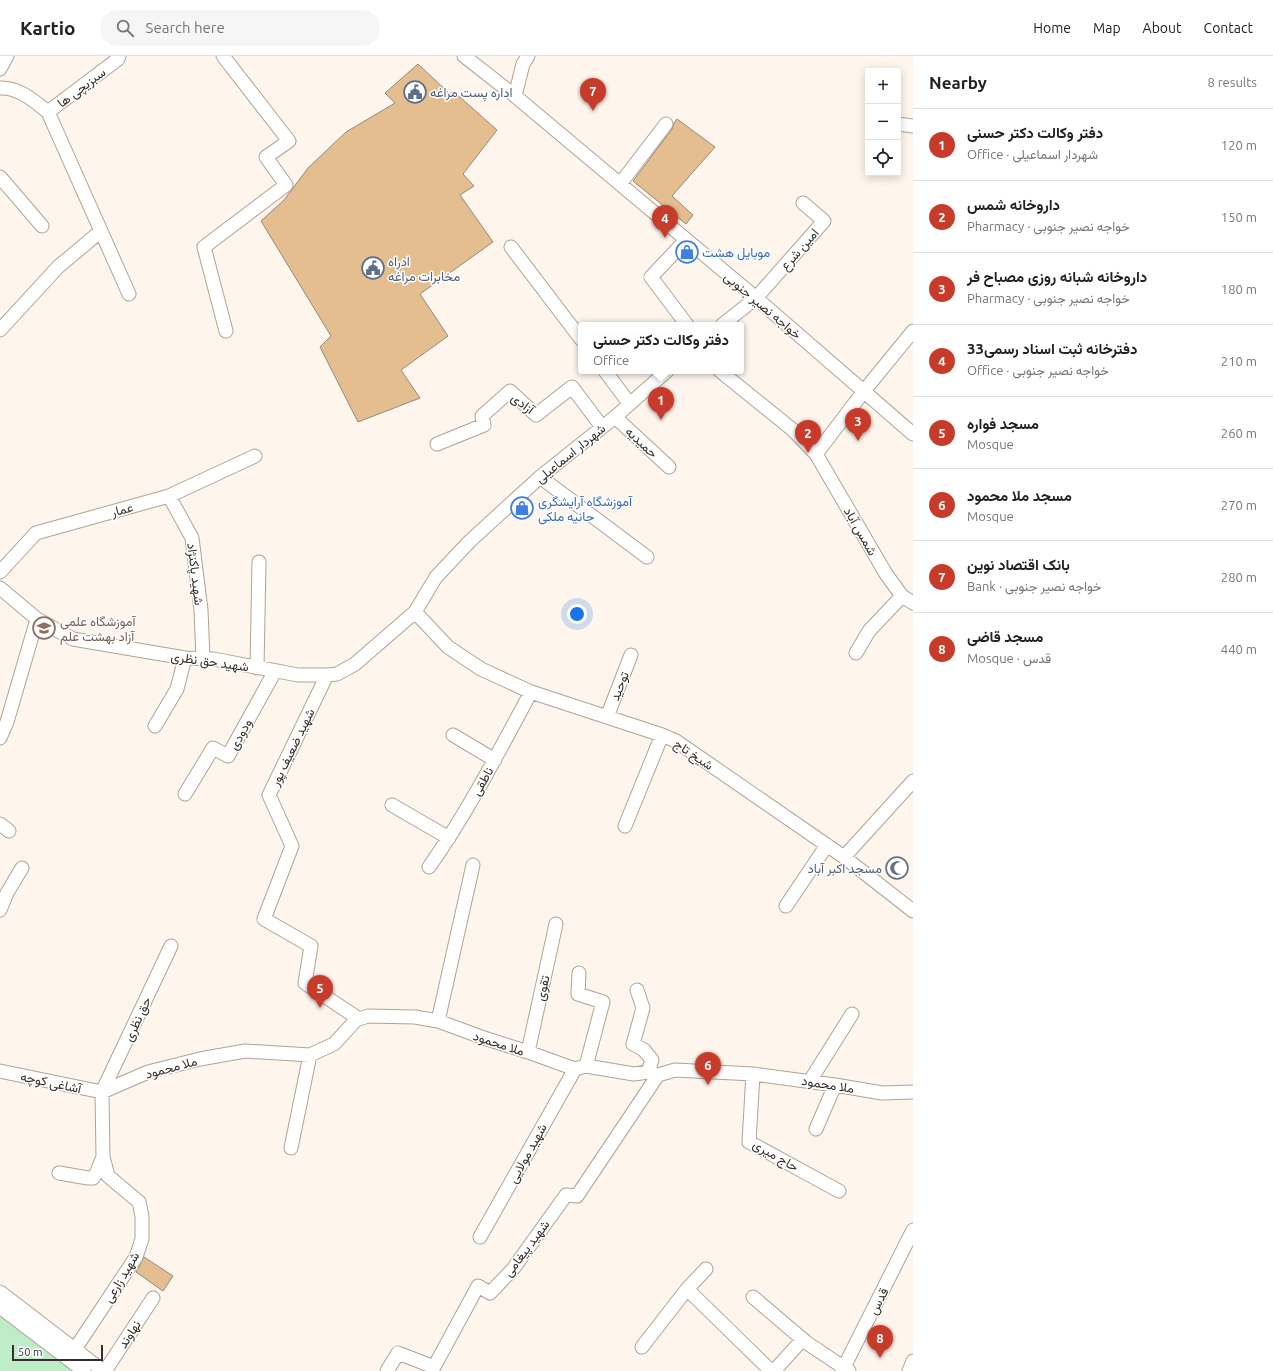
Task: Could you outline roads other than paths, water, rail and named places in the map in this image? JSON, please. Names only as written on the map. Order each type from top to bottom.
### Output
[{"type":"street","points":[[0,70],[7,56]]},
{"type":"street","name":"سبزیچی ها","points":[[0,88],[16,90],[27,96],[48,112],[118,59],[119,56]]},
{"type":"street","points":[[222,56],[289,141],[266,158],[286,186],[204,247],[226,332]]},
{"type":"street","name":"خواجه نصیر جنوبی","points":[[464,56],[515,96],[756,298],[913,434]]},
{"type":"street","points":[[515,96],[523,64],[528,56]]},
{"type":"street","points":[[48,112],[129,294]]},
{"type":"street","points":[[620,184],[666,124]]},
{"type":"street","points":[[901,124],[913,126]]},
{"type":"street","points":[[0,177],[42,226]]},
{"type":"street","name":"امین شرع","points":[[756,298],[824,221],[803,203]]},
{"type":"street","points":[[0,330],[58,267],[101,231]]},
{"type":"street","points":[[685,322],[651,277],[686,240]]},
{"type":"street","points":[[511,247],[578,335]]},
{"type":"street","points":[[726,322],[756,298]]},
{"type":"street","points":[[816,454],[864,391],[913,331]]},
{"type":"street","points":[[607,374],[629,403]]},
{"type":"street","name":"شهردار اسماعیلی","points":[[415,612],[436,577],[470,541],[540,477],[615,417],[663,374]]},
{"type":"street","name":"شمس آباد","points":[[724,374],[793,430],[816,454],[886,574],[908,599]]},
{"type":"street","name":"آزادی","points":[[437,444],[484,425],[482,416],[510,391],[536,415],[572,387],[602,427]]},
{"type":"street","name":"حمیدیه","points":[[615,417],[669,467]]},
{"type":"street","name":"عمار","points":[[0,572],[36,533],[169,496],[254,456]]},
{"type":"street","points":[[540,477],[647,557]]},
{"type":"street","name":"شهید پاکنژاد","points":[[169,496],[192,538],[201,610],[203,658]]},
{"type":"street","points":[[257,668],[259,562]]},
{"type":"street","name":"شهید حق نظری","points":[[0,588],[37,619],[73,639],[185,658],[203,658],[298,675],[337,674],[355,664],[415,612]]},
{"type":"street","points":[[856,653],[869,631],[908,599]]},
{"type":"street","name":"شیخ تاج","points":[[415,612],[448,646],[481,669],[531,692],[662,735],[676,741],[844,856],[913,911]]},
{"type":"street","points":[[0,738],[7,722],[37,619]]},
{"type":"street","name":"توحید","points":[[608,717],[631,655]]},
{"type":"street","points":[[155,726],[177,689],[185,658]]},
{"type":"street","name":"ودودی","points":[[185,794],[213,748],[228,756],[275,671]]},
{"type":"street","name":"شهید ضعیف پور","points":[[327,675],[269,794],[292,846],[264,918],[311,946],[305,983],[359,1019]]},
{"type":"street","name":"ناطقی","points":[[429,867],[449,838],[495,760],[531,692]]},
{"type":"street","points":[[453,735],[495,760]]},
{"type":"street","points":[[625,826],[662,735]]},
{"type":"street","points":[[844,856],[913,781]]},
{"type":"street","points":[[392,805],[449,838]]},
{"type":"street","points":[[786,906],[827,845]]},
{"type":"street","points":[[438,1021],[473,865]]},
{"type":"street","points":[[0,910],[7,893],[22,868]]},
{"type":"street","name":"تقوی","points":[[528,1052],[556,924]]},
{"type":"street","name":"حق نظری","points":[[102,1092],[171,946]]},
{"type":"street","name":"شهید مولایی","points":[[480,1237],[580,1067],[603,1002],[578,994],[580,973]]},
{"type":"street","points":[[637,990],[643,1008],[633,1044],[644,1050],[652,1060],[653,1074]]},
{"type":"street","points":[[810,1081],[852,1014]]},
{"type":"street","name":"ملا محمود","points":[[102,1092],[148,1072],[200,1059],[245,1051],[310,1054],[334,1044],[356,1020],[368,1016],[415,1017],[438,1021],[484,1038],[580,1067],[634,1074],[653,1074],[675,1070],[753,1074],[810,1081],[882,1093],[913,1092]]},
{"type":"street","points":[[291,1148],[310,1054]]},
{"type":"street","name":"آشاغی کوچه","points":[[0,1071],[102,1092]]},
{"type":"street","name":"شهید پیغامی","points":[[387,1371],[398,1353],[434,1367],[478,1286],[490,1293],[513,1269],[566,1195],[577,1196],[653,1074]]},
{"type":"street","name":"حاج میری","points":[[753,1074],[749,1142],[839,1191]]},
{"type":"street","points":[[816,1129],[835,1085]]},
{"type":"street","name":"شهید زارعی","points":[[75,1349],[136,1256],[142,1239],[142,1216],[139,1202],[108,1176],[103,1157],[102,1092]]},
{"type":"street","points":[[59,1173],[93,1178],[103,1157]]},
{"type":"street","name":"قدس","points":[[845,1370],[913,1230]]},
{"type":"street","points":[[642,1347],[687,1289],[706,1269]]},
{"type":"street","points":[[687,1289],[771,1371]]},
{"type":"street","points":[[0,1292],[104,1371]]},
{"type":"street","points":[[753,1297],[803,1339],[845,1370]]},
{"type":"street","name":"نهاوند","points":[[104,1371],[153,1298]]},
{"type":"street","points":[[0,1307],[84,1371]]},
{"type":"street","points":[[774,1371],[803,1339]]},
{"type":"street","points":[[910,1371],[913,1361]]},
{"type":"place","name":"اداره پست مراغه","points":[[415,92]]},
{"type":"place","name":"بانک اقتصاد نوین","points":[[593,111]]},
{"type":"place","name":"دفترخانه ثبت اسناد رسمی33","points":[[665,238]]},
{"type":"place","name":"موبایل هشت","points":[[687,252]]},
{"type":"place","name":"ادراه مخابرات مراغه","points":[[373,268]]},
{"type":"place","name":"دفتر وکالت دکتر حسنی","points":[[661,420]]},
{"type":"place","name":"داروخانه شبانه روزی مصباح فر","points":[[858,441]]},
{"type":"place","name":"داروخانه شمس","points":[[808,453]]},
{"type":"place","name":"آموزشگاه آرایشگری حانیه ملکی","points":[[522,508]]},
{"type":"place","name":"آموزشگاه علمی آزاد بهشت علم","points":[[44,628]]},
{"type":"place","name":"مسجد اکبر آباد","points":[[897,868]]},
{"type":"place","name":"مسجد فواره","points":[[320,1008]]},
{"type":"place","name":"مسجد ملا محمود","points":[[708,1085]]},
{"type":"place","name":"مسجد قاضی","points":[[880,1358]]}]
